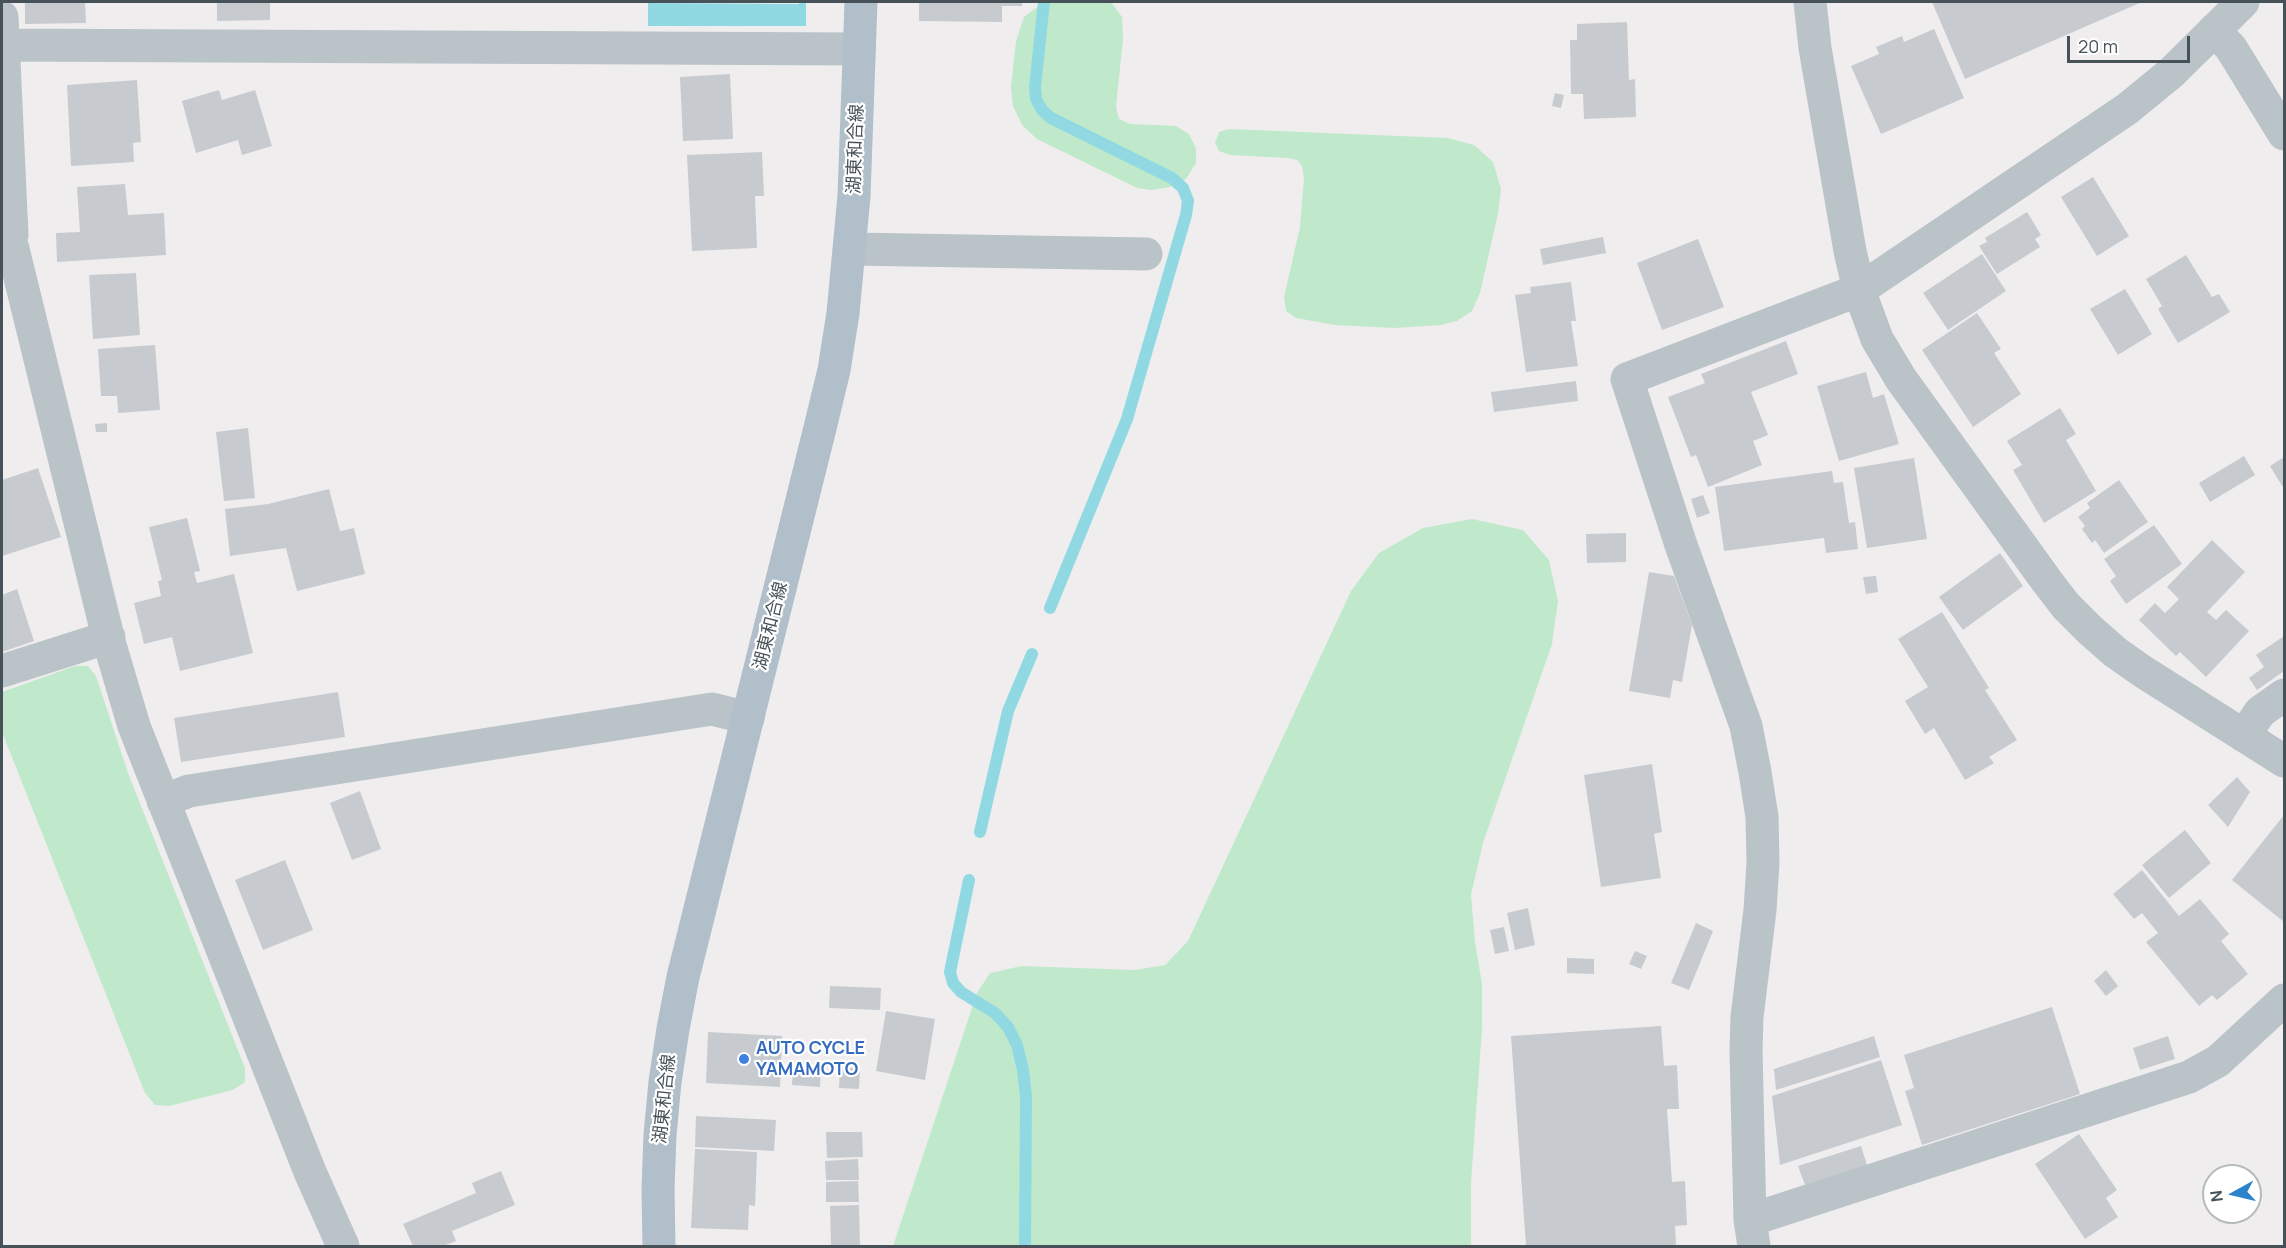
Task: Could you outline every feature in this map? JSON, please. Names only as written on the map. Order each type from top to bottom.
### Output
[{"type":"main road","name":"湖東和合線","points":[[659,1246],[660,1135],[665,1082],[683,977],[834,370],[851,249],[861,2]]},
{"type":"street","points":[[1810,2],[1815,48],[1850,251],[1859,290],[1877,339],[1901,379],[2066,606],[2115,652],[2284,761]]},
{"type":"street","points":[[2243,2],[2157,86],[2127,110],[1859,290],[1627,379],[1681,545],[1746,726],[1762,817],[1763,863],[1760,910],[1747,1017],[1752,1233],[2189,1077],[2218,1061],[2284,1000]]},
{"type":"street","points":[[2214,30],[2231,48],[2284,134]]},
{"type":"street","points":[[13,249],[2,35],[859,49]]},
{"type":"street","points":[[2,212],[109,637],[134,726],[310,1172],[343,1246]]},
{"type":"street","points":[[851,249],[1146,254]]},
{"type":"street","points":[[2,671],[109,637]]},
{"type":"street","points":[[2244,736],[2260,712],[2284,695]]},
{"type":"street","points":[[163,801],[189,791],[712,709],[748,718]]},
{"type":"green space","points":[[1044,2],[1111,2],[1122,17],[1123,39],[1116,107],[1119,119],[1130,124],[1176,126],[1189,134],[1196,148],[1196,163],[1186,179],[1170,187],[1151,190],[1137,188],[1037,139],[1022,125],[1013,106],[1011,87],[1016,41],[1024,17]]},
{"type":"green space","points":[[1229,129],[1448,138],[1474,145],[1493,162],[1501,189],[1498,214],[1480,293],[1472,311],[1457,321],[1441,325],[1395,328],[1335,325],[1296,318],[1286,311],[1284,297],[1300,227],[1304,178],[1302,166],[1297,160],[1287,158],[1230,155],[1219,151],[1215,143],[1219,132]]},
{"type":"green space","points":[[1472,519],[1523,530],[1549,560],[1558,601],[1552,644],[1483,843],[1471,895],[1482,984],[1482,1029],[1471,1183],[1471,1246],[893,1246],[977,993],[990,973],[1022,966],[1135,970],[1165,965],[1188,941],[1351,591],[1379,553],[1423,528]]},
{"type":"green space","points":[[75,666],[88,666],[96,676],[128,773],[245,1068],[245,1082],[233,1090],[169,1106],[155,1105],[145,1093],[2,732],[2,692]]},
{"type":"water","points":[[799,2],[806,2],[806,26],[648,26],[648,3],[799,4]]},
{"type":"building","points":[[25,2],[85,2],[86,23],[25,24]]},
{"type":"building","points":[[217,2],[270,2],[270,20],[217,21]]},
{"type":"building","points":[[919,2],[1022,2],[1022,6],[1002,6],[1002,22],[919,21]]},
{"type":"building","points":[[1932,2],[2142,2],[1965,79]]},
{"type":"building","points":[[1627,22],[1629,80],[1635,79],[1636,117],[1584,119],[1583,94],[1571,94],[1570,40],[1577,40],[1577,24]]},
{"type":"building","points":[[1934,29],[1964,98],[1881,134],[1851,66],[1879,54],[1876,47],[1902,36],[1904,42]]},
{"type":"building","points":[[730,74],[733,139],[683,141],[680,77]]},
{"type":"building","points":[[137,80],[141,142],[133,143],[134,162],[71,166],[67,85]]},
{"type":"building","points":[[219,90],[222,100],[255,90],[272,146],[242,155],[238,140],[196,153],[182,101]]},
{"type":"building","points":[[1555,93],[1564,95],[1561,108],[1552,106]]},
{"type":"building","points":[[762,152],[764,196],[755,196],[757,248],[692,251],[687,155]]},
{"type":"building","points":[[2093,177],[2129,236],[2097,256],[2061,197]]},
{"type":"building","points":[[125,184],[128,215],[164,213],[166,255],[57,262],[56,233],[80,232],[77,187]]},
{"type":"building","points":[[2027,212],[2041,235],[2035,239],[2040,247],[1997,274],[1979,246],[1987,242],[1985,238]]},
{"type":"building","points":[[1603,237],[1606,253],[1543,265],[1540,249]]},
{"type":"building","points":[[1698,239],[1724,307],[1662,330],[1637,263]]},
{"type":"building","points":[[1982,254],[2006,291],[1948,330],[1923,293]]},
{"type":"building","points":[[2186,255],[2212,297],[2219,294],[2230,312],[2178,343],[2158,309],[2162,306],[2146,279]]},
{"type":"building","points":[[136,273],[140,335],[93,339],[89,275]]},
{"type":"building","points":[[1571,282],[1576,321],[1571,321],[1578,366],[1526,372],[1515,295],[1531,293],[1530,287]]},
{"type":"building","points":[[2125,289],[2152,334],[2118,355],[2090,309]]},
{"type":"building","points":[[1977,313],[2001,349],[1994,353],[2021,394],[1973,427],[1922,350]]},
{"type":"building","points":[[1786,341],[1798,374],[1751,392],[1768,435],[1753,441],[1762,465],[1708,487],[1696,455],[1691,457],[1668,397],[1705,383],[1701,374]]},
{"type":"building","points":[[155,345],[160,410],[118,413],[117,396],[101,396],[98,349]]},
{"type":"building","points":[[1866,372],[1873,398],[1884,394],[1899,444],[1839,461],[1817,386]]},
{"type":"building","points":[[1576,381],[1578,401],[1494,412],[1491,392]]},
{"type":"building","points":[[2060,408],[2076,434],[2066,440],[2096,491],[2044,523],[2013,470],[2022,465],[2007,441]]},
{"type":"building","points":[[107,423],[107,432],[96,432],[95,424]]},
{"type":"building","points":[[248,428],[255,498],[224,501],[216,432]]},
{"type":"building","points":[[2244,456],[2255,475],[2210,502],[2199,483]]},
{"type":"building","points":[[2284,457],[2284,489],[2270,466]]},
{"type":"building","points":[[1914,458],[1927,539],[1867,548],[1854,468]]},
{"type":"building","points":[[38,468],[61,537],[2,556],[2,480]]},
{"type":"building","points":[[1832,471],[1834,483],[1843,482],[1849,523],[1855,522],[1858,549],[1826,553],[1824,538],[1724,551],[1715,487]]},
{"type":"building","points":[[2119,480],[2148,522],[2104,553],[2095,540],[2092,543],[2082,529],[2085,526],[2078,517],[2090,508],[2087,503]]},
{"type":"building","points":[[329,489],[340,531],[354,528],[365,574],[297,591],[286,548],[230,556],[225,509],[268,504]]},
{"type":"building","points":[[1703,495],[1710,513],[1697,518],[1691,499]]},
{"type":"building","points":[[187,518],[200,571],[194,572],[197,583],[234,574],[253,653],[180,671],[172,637],[144,644],[134,603],[161,596],[158,581],[162,580],[149,527]]},
{"type":"building","points":[[2154,525],[2182,564],[2126,604],[2110,581],[2116,576],[2104,559]]},
{"type":"building","points":[[1626,533],[1626,562],[1587,563],[1586,534]]},
{"type":"building","points":[[2212,540],[2245,572],[2207,612],[2216,620],[2226,610],[2249,631],[2206,677],[2180,652],[2176,656],[2139,620],[2155,603],[2165,613],[2179,599],[2167,587]]},
{"type":"building","points":[[2000,553],[2023,586],[1963,630],[1939,597]]},
{"type":"building","points":[[1649,572],[1674,576],[1692,625],[1682,682],[1673,680],[1670,698],[1629,691]]},
{"type":"building","points":[[1876,576],[1878,592],[1866,594],[1863,577]]},
{"type":"building","points":[[17,589],[34,641],[2,652],[2,595]]},
{"type":"building","points":[[1942,612],[1989,688],[1985,690],[2017,740],[1989,757],[1994,763],[1965,780],[1934,728],[1925,734],[1905,701],[1928,687],[1898,639]]},
{"type":"building","points":[[2284,636],[2284,671],[2257,690],[2249,678],[2264,667],[2256,655]]},
{"type":"building","points":[[338,692],[345,737],[181,762],[174,718]]},
{"type":"building","points":[[1652,764],[1662,832],[1654,834],[1661,878],[1601,887],[1584,775]]},
{"type":"building","points":[[2237,777],[2250,792],[2228,827],[2208,805]]},
{"type":"building","points":[[360,791],[381,849],[352,860],[330,803]]},
{"type":"building","points":[[2284,815],[2284,922],[2232,880]]},
{"type":"building","points":[[2185,830],[2211,863],[2169,898],[2142,865]]},
{"type":"building","points":[[285,860],[313,930],[263,950],[235,880]]},
{"type":"building","points":[[2142,870],[2179,916],[2200,899],[2229,934],[2221,941],[2248,974],[2217,1000],[2212,995],[2199,1006],[2146,942],[2158,933],[2142,913],[2134,919],[2113,894]]},
{"type":"building","points":[[1528,908],[1535,945],[1515,950],[1507,913]]},
{"type":"building","points":[[1696,923],[1713,931],[1689,990],[1671,983]]},
{"type":"building","points":[[1504,927],[1509,951],[1495,954],[1490,930]]},
{"type":"building","points":[[1635,951],[1647,956],[1641,969],[1629,964]]},
{"type":"building","points":[[1567,958],[1594,959],[1594,974],[1567,973]]},
{"type":"building","points":[[2106,970],[2118,986],[2106,996],[2094,981]]},
{"type":"building","points":[[830,986],[881,988],[880,1010],[829,1008]]},
{"type":"building","points":[[2052,1007],[2080,1094],[1922,1145],[1905,1091],[1914,1088],[1904,1055]]},
{"type":"building","points":[[886,1011],[935,1019],[925,1080],[876,1071]]},
{"type":"building","points":[[1661,1026],[1664,1066],[1677,1065],[1679,1109],[1667,1109],[1672,1182],[1685,1181],[1687,1225],[1675,1226],[1676,1246],[1526,1246],[1511,1036]]},
{"type":"building","name":"AUTO CYCLE YAMAMOTO","points":[[708,1032],[782,1036],[780,1087],[706,1083]]},
{"type":"building","points":[[1874,1036],[1880,1057],[1776,1090],[1774,1069]]},
{"type":"building","points":[[2168,1036],[2175,1059],[2140,1070],[2133,1048]]},
{"type":"building","points":[[1881,1060],[1902,1125],[1780,1165],[1772,1096]]},
{"type":"building","points":[[840,1067],[860,1069],[859,1089],[839,1088]]},
{"type":"building","points":[[793,1068],[821,1069],[820,1087],[792,1085]]},
{"type":"building","points":[[696,1116],[776,1120],[774,1151],[695,1147]]},
{"type":"building","points":[[826,1132],[862,1132],[863,1157],[827,1158]]},
{"type":"building","points":[[2079,1134],[2117,1190],[2106,1198],[2118,1217],[2085,1239],[2035,1164]]},
{"type":"building","points":[[1861,1146],[1867,1165],[1805,1185],[1798,1166]]},
{"type":"building","points":[[695,1149],[757,1152],[755,1206],[749,1205],[748,1230],[691,1228]]},
{"type":"building","points":[[858,1159],[859,1180],[826,1180],[825,1161]]},
{"type":"building","points":[[501,1171],[515,1205],[452,1231],[456,1241],[443,1246],[413,1246],[403,1224],[476,1193],[472,1183]]},
{"type":"building","points":[[858,1181],[859,1202],[826,1202],[826,1182]]},
{"type":"building","points":[[859,1205],[860,1246],[831,1246],[830,1206]]},
{"type":"waterway","points":[[1044,2],[1035,87],[1036,99],[1042,110],[1051,118],[1172,178],[1183,188],[1188,201],[1186,215],[1127,419],[1050,608]]},
{"type":"waterway","points":[[980,832],[1008,711],[1032,654]]},
{"type":"waterway","points":[[969,880],[950,972],[953,983],[961,992],[995,1013],[1008,1027],[1017,1045],[1026,1097],[1025,1246]]},
{"type":"place","name":"AUTO CYCLE YAMAMOTO","points":[[744,1059]]}]
